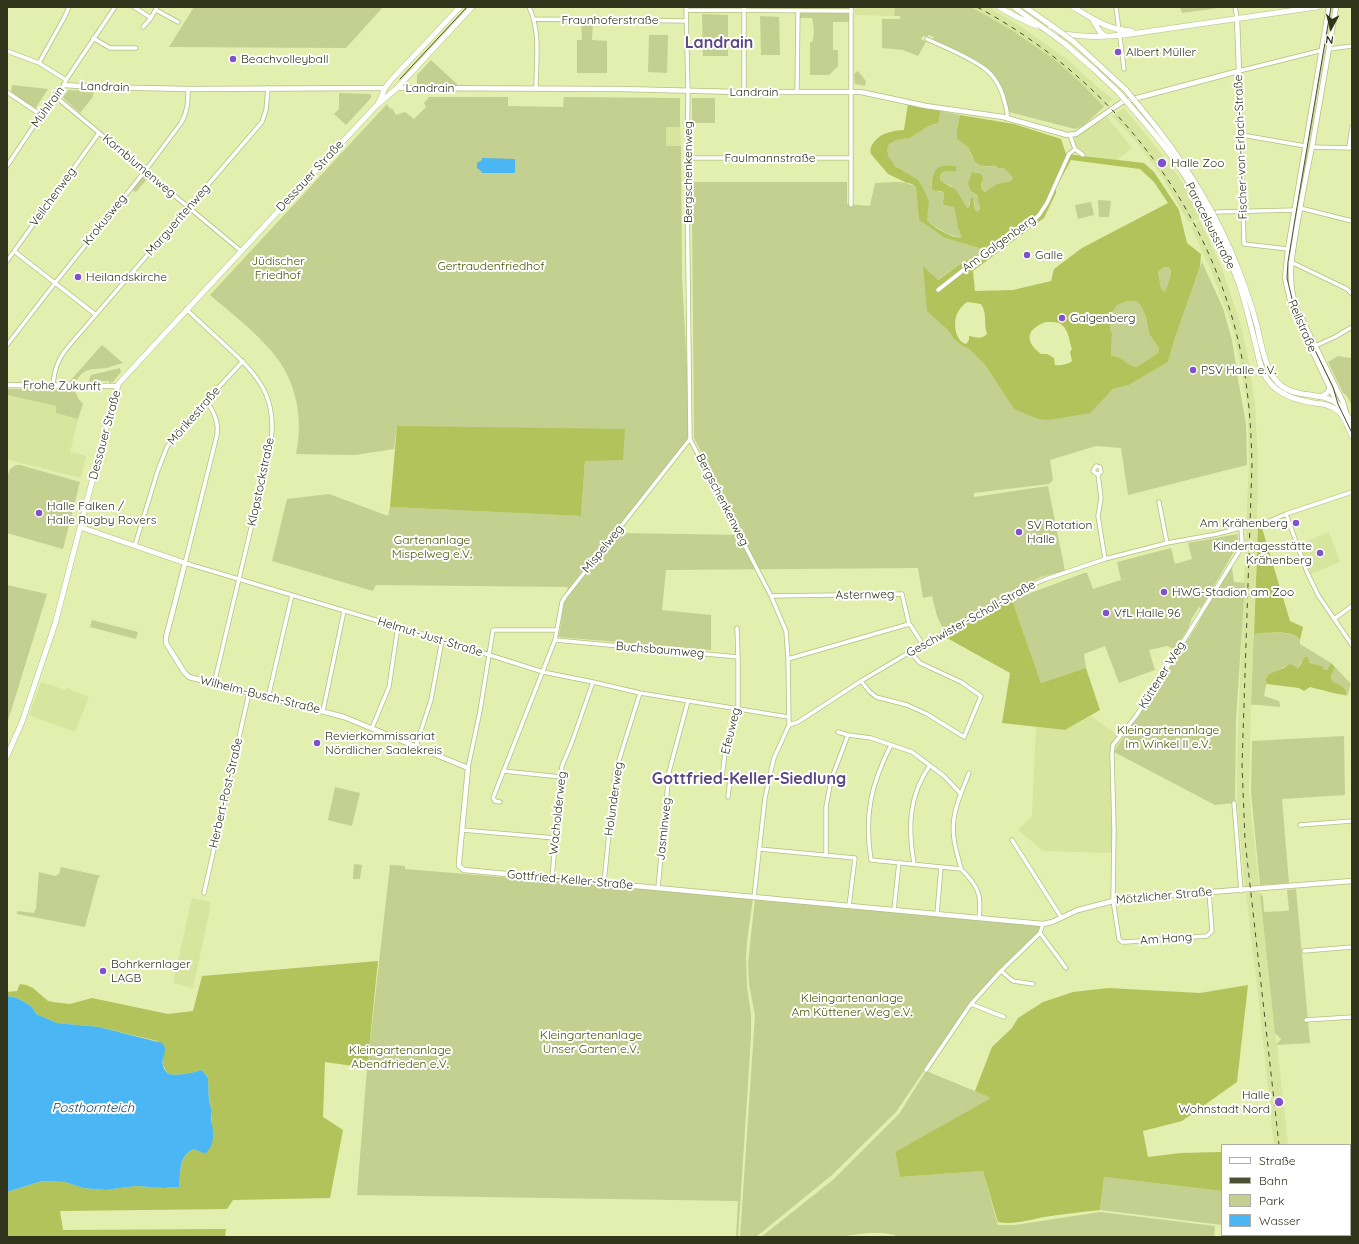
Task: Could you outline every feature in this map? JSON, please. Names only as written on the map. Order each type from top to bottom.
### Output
[{"type":"main road","name":"Dessauer Straße","points":[[376,106],[385,88],[395,76],[460,7]]},
{"type":"main road","name":"Dessauer Straße","points":[[7,756],[17,736],[48,647],[118,386],[125,375],[186,309],[376,106],[398,88],[472,7]]},
{"type":"main road","points":[[999,7],[1026,22],[1048,31],[1069,35],[1106,36],[1119,32],[1141,32],[1317,7]]},
{"type":"main road","name":"Paracelsusstraße","points":[[1014,7],[1064,43],[1119,93],[1160,142],[1183,173],[1206,212],[1240,286],[1259,362],[1267,380],[1277,390],[1284,394],[1296,399],[1328,405],[1344,414]]},
{"type":"main road","name":"Paracelsusstraße","points":[[1026,7],[1073,41],[1126,90],[1165,137],[1186,167],[1214,213],[1228,243],[1255,318],[1266,361],[1272,374],[1279,383],[1289,390],[1320,397],[1336,403],[1344,414]]},
{"type":"main road","points":[[1073,7],[1092,19],[1119,32]]},
{"type":"main road","points":[[1092,19],[1100,32],[1106,36]]},
{"type":"main road","points":[[395,76],[395,84],[398,88]]},
{"type":"main road","points":[[385,88],[398,88]]},
{"type":"main road","name":"Reilstraße","points":[[1344,414],[1352,425]]},
{"type":"main road","name":"Reilstraße","points":[[1344,414],[1352,436]]},
{"type":"street","points":[[38,63],[69,7]]},
{"type":"street","name":"Mühlrain","points":[[7,166],[53,97],[56,97],[114,7]]},
{"type":"street","points":[[134,7],[151,18]]},
{"type":"street","points":[[529,7],[534,20],[536,47],[536,88]]},
{"type":"street","points":[[1116,7],[1124,69]]},
{"type":"street","name":"Fischer-von-Erlach-Straße","points":[[1235,7],[1237,18],[1242,135],[1244,244],[1288,249]]},
{"type":"street","name":"Reilstraße","points":[[1330,7],[1305,146],[1288,249],[1285,278],[1292,308],[1336,403]]},
{"type":"street","name":"Reilstraße","points":[[1336,7],[1291,262],[1291,285],[1296,307],[1343,402],[1344,414]]},
{"type":"street","points":[[143,27],[157,8],[178,22]]},
{"type":"street","points":[[686,8],[798,11],[852,9],[851,204]]},
{"type":"street","name":"Bergschenkenweg","points":[[686,8],[688,91],[690,439],[771,596],[786,631],[789,725]]},
{"type":"street","points":[[744,9],[744,92]]},
{"type":"street","points":[[797,92],[798,11]]},
{"type":"street","name":"Fraunhoferstraße","points":[[534,20],[686,21]]},
{"type":"street","points":[[93,38],[110,48],[136,48]]},
{"type":"street","points":[[927,39],[986,69],[1000,88],[1004,97],[1008,114],[1007,118]]},
{"type":"street","points":[[1329,49],[1352,46]]},
{"type":"street","points":[[1083,155],[1075,149],[1070,135],[1076,134],[1122,102],[1323,50]]},
{"type":"street","points":[[7,51],[38,63],[66,80]]},
{"type":"street","name":"Landrain","points":[[64,85],[188,89],[385,88]]},
{"type":"street","name":"Margueritenweg","points":[[53,386],[56,368],[61,355],[262,122],[266,110],[268,88]]},
{"type":"street","name":"Landrain","points":[[398,88],[861,92],[926,106],[1007,118],[1070,135]]},
{"type":"street","name":"Krokusweg","points":[[7,346],[181,123],[186,114],[188,89]]},
{"type":"street","points":[[7,92],[41,115]]},
{"type":"street","name":"Kornblumenweg","points":[[56,97],[241,251]]},
{"type":"street","points":[[1312,147],[1350,148],[1352,127]]},
{"type":"street","name":"Veilchenweg","points":[[7,261],[99,133]]},
{"type":"street","points":[[1242,135],[1305,146]]},
{"type":"street","name":"Am Galgenberg","points":[[938,290],[989,250],[1031,223],[1039,215],[1047,204],[1070,154],[1075,149]]},
{"type":"street","name":"Faulmannstraße","points":[[688,158],[852,158]]},
{"type":"street","points":[[1214,213],[1244,210],[1295,210],[1300,208],[1352,221]]},
{"type":"street","points":[[14,251],[96,315]]},
{"type":"street","points":[[1291,262],[1347,289],[1352,294]]},
{"type":"street","name":"Klopstockstraße","points":[[186,309],[243,361],[256,377],[267,397],[271,415],[272,433],[270,448],[214,684]]},
{"type":"street","points":[[1315,346],[1352,327]]},
{"type":"street","name":"Mörikestraße","points":[[135,545],[158,470],[167,447],[175,435],[243,361]]},
{"type":"street","name":"Frohe Zukunft","points":[[7,385],[118,386]]},
{"type":"street","points":[[1320,397],[1327,393],[1330,388]]},
{"type":"street","name":"Wilhelm-Busch-Straße","points":[[206,401],[215,414],[218,428],[217,435],[166,637],[166,643],[186,675],[193,679],[344,716],[468,768]]},
{"type":"street","name":"Mispelweg","points":[[500,802],[495,801],[493,798],[555,640],[562,602],[690,439]]},
{"type":"street","points":[[1098,474],[1102,498],[1098,516],[1105,559]]},
{"type":"street","name":"Geschwister-Scholl-Straße","points":[[789,725],[798,722],[922,645],[1025,588],[1046,579],[1105,559],[1167,543],[1217,534],[1248,526],[1260,525],[1286,514],[1352,492]]},
{"type":"street","points":[[1159,502],[1167,543]]},
{"type":"street","points":[[1286,514],[1307,572],[1318,595],[1352,645]]},
{"type":"street","name":"Helmut-Just-Straße","points":[[80,527],[185,563],[398,626],[543,672],[640,693],[788,717]]},
{"type":"street","name":"Küttener Weg","points":[[1113,900],[1114,830],[1111,762],[1112,749],[1156,686],[1240,550],[1242,543],[1241,528]]},
{"type":"street","name":"Asternweg","points":[[771,596],[902,594],[909,624],[922,645]]},
{"type":"street","points":[[268,698],[292,595]]},
{"type":"street","points":[[1334,619],[1352,606]]},
{"type":"street","points":[[323,711],[344,611]]},
{"type":"street","points":[[788,659],[909,624]]},
{"type":"street","points":[[372,728],[389,687],[398,626]]},
{"type":"street","points":[[736,628],[738,657]]},
{"type":"street","name":"Gottfried-Keller-Straße","points":[[557,630],[494,629],[492,631],[480,711],[468,768],[459,862],[461,869],[604,884],[754,896],[1043,924]]},
{"type":"street","points":[[416,746],[431,700],[442,640]]},
{"type":"street","name":"Buchsbaumweg","points":[[555,640],[738,657]]},
{"type":"street","points":[[862,681],[869,691],[876,697],[907,704],[927,714],[964,737],[981,696],[961,682],[920,663],[910,652]]},
{"type":"street","name":"Efeuweg","points":[[728,797],[730,779],[722,778],[725,752],[738,709],[738,657]]},
{"type":"street","name":"Wacholderweg","points":[[552,878],[562,766],[593,682]]},
{"type":"street","name":"Herbert-Post-Straße","points":[[204,893],[249,693]]},
{"type":"street","name":"Holunderweg","points":[[604,884],[615,773],[640,693]]},
{"type":"street","name":"Jasminweg","points":[[658,888],[669,772],[688,701]]},
{"type":"street","points":[[754,896],[765,798],[770,772],[774,758],[789,725]]},
{"type":"street","points":[[838,732],[870,738],[912,752],[944,776],[960,794]]},
{"type":"street","points":[[826,855],[826,807],[831,780],[848,735]]},
{"type":"street","points":[[891,745],[877,776],[871,795],[868,842],[871,860],[962,869]]},
{"type":"street","points":[[914,864],[910,842],[910,819],[912,806],[925,772],[930,765]]},
{"type":"street","points":[[503,771],[561,777]]},
{"type":"street","points":[[969,773],[955,810],[953,832],[962,869],[974,883],[978,892],[981,903],[979,918]]},
{"type":"street","points":[[1234,803],[1241,890]]},
{"type":"street","points":[[1300,825],[1352,822]]},
{"type":"street","points":[[462,830],[555,838]]},
{"type":"street","points":[[1012,840],[1061,918]]},
{"type":"street","points":[[759,849],[855,858],[850,906]]},
{"type":"street","points":[[894,910],[898,862]]},
{"type":"street","points":[[937,914],[941,867]]},
{"type":"street","name":"Mötzlicher Straße","points":[[1043,924],[1078,910],[1113,900],[1352,881]]},
{"type":"street","name":"Am Hang","points":[[1113,900],[1118,937],[1122,942],[1208,936],[1211,933],[1209,892]]},
{"type":"street","points":[[926,1070],[971,1004],[1001,971],[1040,933],[1043,924]]},
{"type":"street","points":[[1040,933],[1066,968]]},
{"type":"street","points":[[1304,951],[1352,947]]},
{"type":"street","points":[[1001,971],[1013,981],[1033,984]]},
{"type":"street","points":[[971,1004],[1004,1017]]},
{"type":"street","points":[[1306,1020],[1352,1017]]},
{"type":"shaded area","points":[[855,7],[895,7],[894,16],[855,15]]},
{"type":"shaded area","points":[[971,7],[988,7],[1022,27],[1069,61],[1113,99],[1104,107],[1080,82],[1054,59],[1010,29]]},
{"type":"shaded area","points":[[908,104],[941,111],[938,123],[928,126],[910,138],[896,140],[889,144],[887,149],[888,156],[895,166],[918,180],[922,186],[929,201],[927,221],[954,237],[962,237],[958,228],[954,207],[944,205],[944,192],[933,190],[932,188],[935,171],[939,167],[956,166],[956,171],[943,172],[940,180],[956,190],[967,208],[969,207],[971,198],[973,198],[975,210],[978,212],[980,208],[977,195],[971,191],[968,184],[972,172],[982,175],[983,180],[981,188],[985,192],[997,184],[1011,181],[1013,178],[1004,168],[998,168],[994,165],[979,165],[975,162],[968,147],[957,139],[960,115],[1014,124],[1061,139],[1066,154],[1144,163],[1154,172],[1179,210],[1187,243],[1201,254],[1200,267],[1168,362],[1129,385],[1113,389],[1090,413],[1050,420],[1038,419],[1014,409],[985,365],[969,349],[954,339],[947,329],[927,311],[923,266],[938,280],[962,263],[982,253],[979,248],[945,238],[919,220],[916,188],[912,184],[904,182],[888,174],[871,154],[871,147],[881,136],[898,130],[904,130]],"holes":[[[1071,160],[1140,169],[1154,182],[1168,203],[1082,248],[1054,269],[1051,281],[1013,290],[975,291],[973,271],[1044,218],[1056,193],[1056,188]],[[1164,267],[1169,267],[1171,271],[1165,292],[1161,289],[1158,272]],[[1127,301],[1136,301],[1141,306],[1146,317],[1149,334],[1159,348],[1159,352],[1137,367],[1130,365],[1118,357],[1111,356],[1111,314],[1117,305]],[[967,302],[981,304],[985,315],[987,334],[981,338],[969,336],[969,340],[966,344],[962,342],[957,336],[955,327],[957,314]],[[1046,322],[1059,323],[1062,325],[1067,331],[1072,349],[1070,352],[1072,361],[1069,363],[1055,365],[1054,358],[1047,354],[1041,354],[1030,340],[1031,332],[1034,328]]]},
{"type":"shaded area","points":[[1124,108],[1180,179],[1202,216],[1188,222],[1161,175],[1134,139],[1112,116]]},
{"type":"shaded area","points":[[1107,117],[1132,148],[1117,160],[1083,155],[1077,148],[1071,136]]},
{"type":"shaded area","points":[[666,127],[680,127],[681,146],[666,146]]},
{"type":"shaded area","points":[[1200,221],[1221,266],[1240,322],[1249,362],[1255,404],[1258,461],[1257,523],[1255,524],[1255,527],[1258,528],[1249,792],[1259,885],[1255,888],[1255,892],[1260,893],[1288,1144],[1274,1144],[1246,894],[1249,893],[1248,888],[1245,887],[1237,803],[1237,758],[1246,528],[1249,527],[1249,523],[1246,523],[1249,468],[1248,411],[1239,357],[1231,323],[1211,270],[1191,227]]},
{"type":"shaded area","points":[[7,395],[56,406],[56,413],[78,419],[70,452],[86,456],[81,478],[9,460],[7,461]]},
{"type":"shaded area","points":[[397,426],[625,429],[623,460],[585,461],[581,516],[390,507]]},
{"type":"shaded area","points":[[1258,528],[1262,528],[1290,621],[1303,627],[1300,640],[1291,634],[1285,633],[1254,634]]},
{"type":"shaded area","name":"Kindertagesstätte Krähenberg","points":[[1329,532],[1340,562],[1311,574],[1300,544]]},
{"type":"shaded area","points":[[1012,600],[1041,683],[1086,668],[1100,710],[1065,730],[1002,723],[1010,673],[938,633],[993,603]]},
{"type":"shaded area","points":[[1305,657],[1308,657],[1309,663],[1322,666],[1325,670],[1327,670],[1331,663],[1335,667],[1331,676],[1332,681],[1344,688],[1346,695],[1310,687],[1304,691],[1299,688],[1267,684],[1265,680],[1269,674],[1284,668],[1289,664],[1298,669]]},
{"type":"shaded area","points":[[41,682],[66,690],[67,688],[89,697],[75,732],[29,715]]},
{"type":"shaded area","points":[[1091,716],[1123,739],[1114,752],[1115,786],[1112,853],[1043,851],[1018,830],[1032,816],[1036,727],[1065,730]]},
{"type":"shaded area","points":[[192,898],[210,902],[193,988],[173,983]]},
{"type":"shaded area","points":[[378,961],[367,1068],[325,1062],[323,1117],[343,1130],[330,1198],[233,1200],[227,1209],[60,1211],[63,1230],[226,1229],[225,1237],[7,1237],[7,1192],[42,1181],[65,1182],[83,1188],[105,1190],[136,1186],[163,1188],[179,1187],[180,1170],[185,1156],[194,1149],[205,1154],[212,1126],[212,1111],[209,1102],[208,1078],[202,1070],[181,1074],[168,1074],[163,1065],[163,1055],[157,1041],[99,1027],[57,1023],[36,1014],[32,1007],[23,1001],[7,996],[7,992],[17,991],[20,984],[33,988],[48,1001],[70,1004],[92,998],[168,1014],[193,1011],[202,976]]},
{"type":"shaded area","points":[[1248,985],[1237,1082],[1182,1121],[1143,1131],[1148,1157],[1181,1153],[1221,1152],[1221,1191],[1104,1177],[1100,1210],[1051,1216],[1015,1223],[1004,1223],[998,1222],[983,1171],[900,1177],[895,1152],[991,1098],[975,1091],[992,1047],[1012,1028],[1018,1018],[1043,1002],[1073,992],[1108,988],[1200,993]]},
{"type":"green space","points":[[194,7],[383,7],[346,48],[169,47]]},
{"type":"green space","points":[[895,7],[971,7],[1010,29],[1054,59],[1080,82],[1104,107],[1083,126],[1075,129],[1009,112],[1006,102],[994,79],[982,63],[939,43],[933,39],[934,37],[928,35],[927,37],[923,36],[921,39],[926,42],[918,56],[903,50],[882,48],[882,19],[900,19],[900,16],[894,16]]},
{"type":"green space","points":[[1180,7],[1218,7],[1218,8],[1182,13]]},
{"type":"green space","points":[[800,12],[849,12],[849,22],[833,22],[833,50],[838,50],[838,66],[829,75],[810,75],[810,42],[812,42],[814,36],[814,30],[812,18],[800,18]]},
{"type":"green space","points":[[702,14],[728,15],[728,56],[703,56]]},
{"type":"green space","points":[[760,16],[779,17],[780,55],[761,55]]},
{"type":"green space","points":[[581,22],[593,23],[592,40],[607,41],[607,73],[577,73],[577,40],[582,40]]},
{"type":"green space","points":[[649,35],[668,35],[667,73],[648,72]]},
{"type":"green space","points":[[431,60],[458,85],[417,84],[417,75]]},
{"type":"green space","points":[[858,71],[866,81],[865,86],[855,84],[854,74]]},
{"type":"green space","points":[[12,85],[48,89],[35,109],[11,93]]},
{"type":"green space","points":[[68,90],[94,92],[92,98],[80,113],[64,99],[63,97]]},
{"type":"green space","points":[[339,93],[371,94],[371,98],[346,125],[334,114],[339,109]]},
{"type":"green space","points":[[429,97],[508,97],[508,106],[563,107],[564,97],[680,98],[680,127],[666,127],[666,146],[681,146],[682,278],[691,438],[619,533],[743,535],[694,438],[692,209],[687,182],[847,182],[847,204],[870,206],[875,183],[902,182],[912,185],[916,188],[919,220],[945,238],[979,248],[982,253],[962,263],[937,280],[924,267],[947,329],[954,339],[969,349],[985,365],[1014,409],[1050,420],[1090,412],[1113,389],[1129,385],[1168,362],[1202,262],[1223,308],[1232,340],[1246,424],[1247,465],[1128,495],[1121,448],[1096,446],[1050,460],[1053,480],[1049,484],[974,493],[974,497],[1048,486],[1065,571],[1041,577],[943,629],[937,616],[932,596],[923,598],[918,568],[666,570],[662,610],[711,615],[711,650],[558,637],[568,587],[376,585],[373,591],[272,561],[287,499],[329,494],[388,516],[390,507],[581,516],[585,461],[397,426],[394,449],[355,455],[296,454],[299,427],[298,414],[296,400],[287,375],[273,353],[259,337],[210,295],[387,104],[390,109],[392,108],[396,115],[405,112],[414,119],[426,107],[424,103]]},
{"type":"green space","points":[[692,98],[715,98],[715,123],[692,123]]},
{"type":"green space","points":[[941,111],[960,115],[957,139],[968,147],[972,157],[983,166],[989,167],[994,165],[998,168],[1004,168],[1013,178],[1011,181],[997,184],[986,192],[981,188],[983,180],[980,173],[974,172],[972,192],[979,200],[980,207],[978,212],[975,210],[974,201],[969,202],[969,207],[967,208],[951,186],[940,180],[942,173],[956,166],[940,167],[934,174],[931,185],[939,192],[944,192],[943,200],[946,206],[950,205],[954,207],[961,238],[948,234],[926,221],[928,209],[922,187],[912,177],[894,165],[887,155],[887,148],[891,142],[894,140],[911,137],[927,126],[934,125],[938,121]]},
{"type":"green space","points":[[145,175],[148,178],[136,192],[132,190],[143,176]]},
{"type":"green space","points":[[1098,200],[1111,201],[1109,217],[1099,217]]},
{"type":"green space","points":[[1091,202],[1094,215],[1078,219],[1075,205]]},
{"type":"green space","points":[[1164,267],[1169,267],[1171,271],[1165,292],[1161,290],[1158,272]]},
{"type":"green space","points":[[1127,301],[1136,301],[1141,306],[1146,317],[1149,334],[1159,348],[1159,352],[1137,367],[1130,365],[1118,357],[1111,356],[1111,314],[1117,304]]},
{"type":"green space","points":[[102,345],[123,363],[107,368],[92,369],[84,372],[76,381],[69,382]]},
{"type":"green space","points":[[1338,356],[1352,357],[1352,406],[1347,396],[1343,393],[1328,362]]},
{"type":"green space","points":[[120,368],[121,372],[113,382],[109,383],[109,381],[98,381],[88,383],[91,375]]},
{"type":"green space","points":[[7,389],[74,389],[78,398],[83,404],[78,419],[56,413],[56,406],[7,395]]},
{"type":"green space","name":"Halle Falken / Halle Rugby Rovers","points":[[16,465],[80,482],[63,549],[7,533],[7,477],[10,469]]},
{"type":"green space","name":"VfL Halle 96","points":[[1238,534],[1238,545],[1201,608],[1199,607],[1192,618],[1188,629],[1174,649],[1167,646],[1149,650],[1155,670],[1119,683],[1105,646],[1084,654],[1086,668],[1041,683],[1012,600],[1084,573],[1087,573],[1093,589],[1121,580],[1117,562],[1171,548],[1175,564],[1192,559],[1188,543]]},
{"type":"green space","name":"Kleingartenanlage Im Winkel II e.V.","points":[[1229,567],[1232,568],[1234,582],[1245,583],[1236,719],[1235,803],[1215,805],[1114,752],[1196,627]]},
{"type":"green space","points":[[7,585],[47,594],[7,724]]},
{"type":"green space","points":[[92,620],[138,632],[136,639],[90,627]]},
{"type":"green space","points":[[1254,630],[1254,634],[1286,633],[1297,637],[1300,640],[1300,644],[1331,663],[1327,670],[1325,670],[1322,666],[1301,662],[1298,670],[1289,664],[1276,672],[1269,674],[1265,680],[1267,684],[1264,696],[1279,701],[1280,707],[1251,705]]},
{"type":"green space","points":[[1335,667],[1351,684],[1347,696],[1343,695],[1346,695],[1346,692],[1342,686],[1332,681],[1331,676]]},
{"type":"green space","points":[[1344,736],[1345,795],[1282,799],[1289,883],[1260,885],[1251,792],[1252,741]]},
{"type":"green space","points":[[335,787],[360,793],[352,826],[328,820]]},
{"type":"green space","points":[[354,864],[362,865],[360,879],[353,879]]},
{"type":"green space","name":"Kleingartenanlage Unser Garten e.V.","points":[[390,865],[405,866],[405,869],[753,898],[746,958],[747,987],[751,1014],[751,1037],[738,1237],[736,1237],[738,1201],[357,1195],[367,1068]]},
{"type":"green space","points":[[61,867],[101,876],[98,878],[85,927],[17,914],[17,911],[34,913],[36,908],[39,872],[55,876],[59,874]]},
{"type":"green space","points":[[1296,889],[1310,1043],[1276,1045],[1281,1039],[1275,1033],[1260,893],[1263,897],[1264,912],[1286,911],[1289,910],[1287,890]]},
{"type":"green space","name":"Kleingartenanlage Am Küttener Weg e.V.","points":[[755,899],[1041,926],[1039,932],[1000,970],[970,1003],[896,1112],[832,1175],[756,1237],[740,1237],[755,1016],[749,984],[748,963]]},
{"type":"green space","points":[[926,1071],[992,1098],[895,1152],[900,1177],[983,1171],[998,1225],[1015,1225],[1100,1212],[1215,1226],[1214,1237],[895,1237],[895,1235],[883,1233],[868,1233],[838,1237],[761,1237],[834,1179],[899,1114]]},
{"type":"green space","points":[[1104,1177],[1221,1191],[1221,1225],[1100,1210]]},
{"type":"water","points":[[482,158],[515,159],[515,173],[482,173],[477,168],[477,163],[482,160]]},
{"type":"water","name":"Posthornteich","points":[[7,996],[23,1001],[32,1007],[36,1014],[57,1023],[99,1027],[162,1043],[165,1048],[163,1066],[168,1074],[181,1074],[202,1070],[208,1078],[209,1102],[212,1111],[211,1118],[213,1140],[205,1154],[194,1149],[185,1156],[180,1170],[179,1187],[163,1188],[136,1186],[105,1190],[83,1188],[65,1182],[42,1181],[7,1192]]},
{"type":"tram line","points":[[400,79],[467,7]]},
{"type":"tram line","points":[[1331,7],[1288,262],[1287,278],[1294,307],[1333,387],[1338,404],[1352,433]]},
{"type":"railway","points":[[977,7],[1024,35],[1068,69],[1108,106],[1144,147],[1176,192],[1202,240],[1224,291],[1239,344],[1245,373],[1251,433],[1252,464],[1242,765],[1245,840],[1279,1144]]},
{"type":"place","name":"Albert Müller","points":[[1118,52]]},
{"type":"place","name":"Beachvolleyball","points":[[233,59]]},
{"type":"place","name":"Halle Zoo","points":[[1162,163]]},
{"type":"place","name":"Galle","points":[[1027,255]]},
{"type":"place","name":"Heilandskirche","points":[[78,277]]},
{"type":"place","name":"Galgenberg","points":[[1062,318]]},
{"type":"place","name":"PSV Halle e.V.","points":[[1193,370]]},
{"type":"place","name":"Halle Falken / Halle Rugby Rovers","points":[[39,513]]},
{"type":"place","name":"Am Krähenberg","points":[[1296,523]]},
{"type":"place","name":"SV Rotation Halle","points":[[1019,532]]},
{"type":"place","name":"Kindertagesstätte Krähenberg","points":[[1320,553]]},
{"type":"place","name":"HWG-Stadion am Zoo","points":[[1164,592]]},
{"type":"place","name":"VfL Halle 96","points":[[1106,613]]},
{"type":"place","name":"Revierkommissariat Nördlicher Saalekreis","points":[[317,743]]},
{"type":"place","name":"Bohrkernlager LAGB","points":[[103,971]]},
{"type":"place","name":"Halle Wohnstadt Nord","points":[[1279,1102]]},
{"type":"district","name":"Landrain","points":[[719,43]]},
{"type":"district","name":"Gottfried-Keller-Siedlung","points":[[749,779]]},
{"type":"park label","name":"Gertraudenfriedhof","points":[[491,266]]},
{"type":"park label","name":"Jüdischer Friedhof","points":[[278,268]]},
{"type":"park label","name":"Gartenanlage Mispelweg e.V.","points":[[432,547]]},
{"type":"park label","name":"Kleingartenanlage Abendfrieden e.V.","points":[[400,1057]]}]
